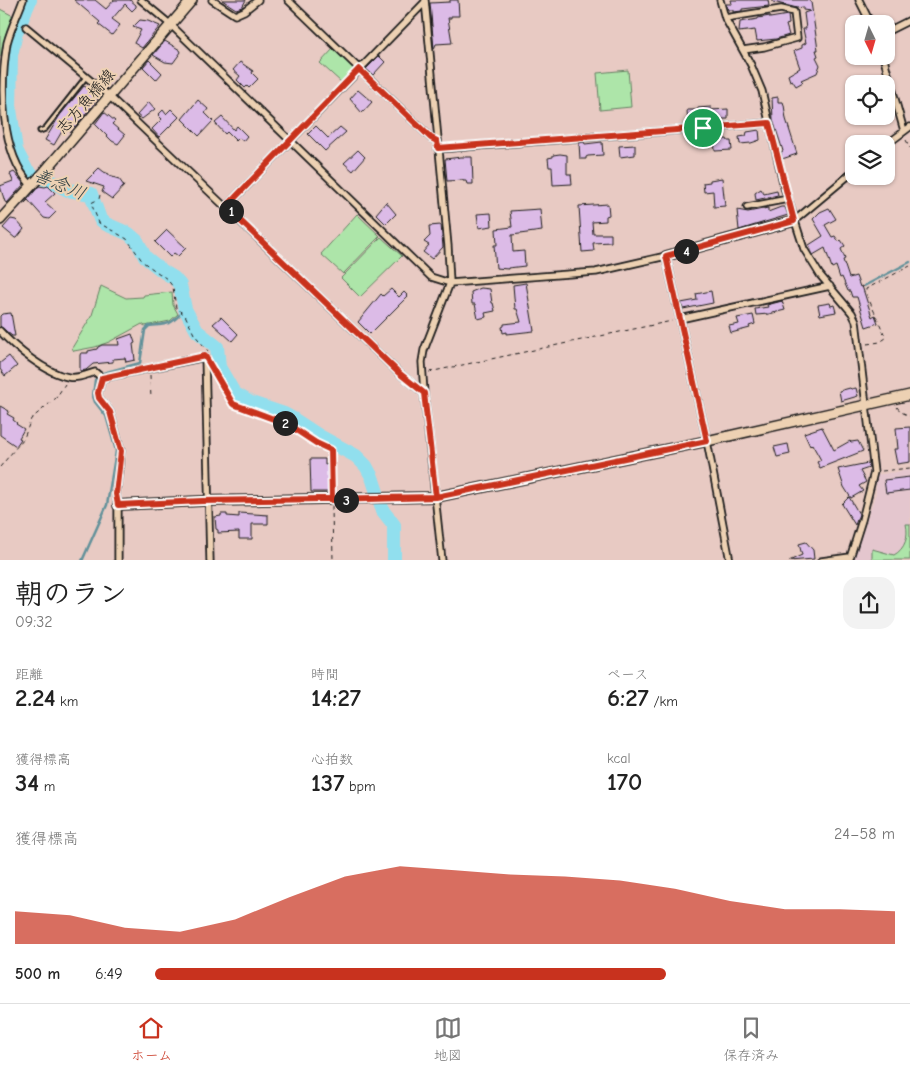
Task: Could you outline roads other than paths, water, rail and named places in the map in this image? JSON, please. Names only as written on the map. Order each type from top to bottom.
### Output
[{"type":"street","points":[[24,0],[7,42],[2,72],[3,104],[7,139],[18,169],[33,183]]},
{"type":"street","points":[[141,0],[171,25],[431,277],[450,283],[596,272],[666,256],[794,221],[845,178]]},
{"type":"street","name":"志方魚橋線","points":[[0,220],[45,171],[108,95],[192,0]]},
{"type":"street","points":[[212,0],[235,15],[258,0]]},
{"type":"street","points":[[288,0],[431,138],[437,141]]},
{"type":"street","points":[[720,0],[724,18],[743,50],[760,86],[788,199],[804,249],[810,261],[852,313],[856,321],[874,472],[862,520],[849,559],[821,560]]},
{"type":"street","points":[[859,0],[866,15]]},
{"type":"street","points":[[226,207],[425,1]]},
{"type":"street","points":[[425,1],[450,283],[424,350],[422,373],[442,560]]},
{"type":"street","points":[[724,18],[781,10],[794,12],[797,38],[764,47],[743,50]]},
{"type":"street","points":[[895,28],[910,20]]},
{"type":"street","points":[[26,27],[108,95],[399,373],[424,393]]},
{"type":"street","points":[[885,65],[903,132]]},
{"type":"street","points":[[438,148],[769,123]]},
{"type":"street","points":[[895,138],[910,127]]},
{"type":"street","points":[[747,207],[788,199]]},
{"type":"street","points":[[666,256],[707,441],[730,560]]},
{"type":"street","points":[[680,319],[830,286]]},
{"type":"street","points":[[0,331],[8,340],[40,365],[67,377],[84,376],[95,372],[102,378]]},
{"type":"street","points":[[102,378],[205,356],[210,560]]},
{"type":"street","points":[[102,378],[98,393],[99,398],[110,412],[121,451],[116,494],[118,505],[118,560]]},
{"type":"street","points":[[118,505],[436,497],[707,441],[910,395]]},
{"type":"lane","points":[[40,131],[45,129],[86,77]]},
{"type":"waterway","name":"善念川","points":[[30,0],[16,33],[11,55],[10,109],[16,150],[26,169],[33,176],[49,180],[68,190],[91,194],[100,219],[106,224],[129,234],[137,241],[145,257],[174,278],[180,285],[185,309],[197,331],[217,347],[219,367],[234,393],[251,403],[284,414],[295,420],[356,456],[366,466],[372,477],[383,511],[394,525],[394,560]]},
{"type":"waterway","points":[[864,286],[910,262]]},
{"type":"waterway","points":[[82,560],[107,505],[116,451],[106,416],[95,402],[93,396],[95,380],[103,373],[140,363],[145,330],[149,326],[170,323],[185,309]]}]
